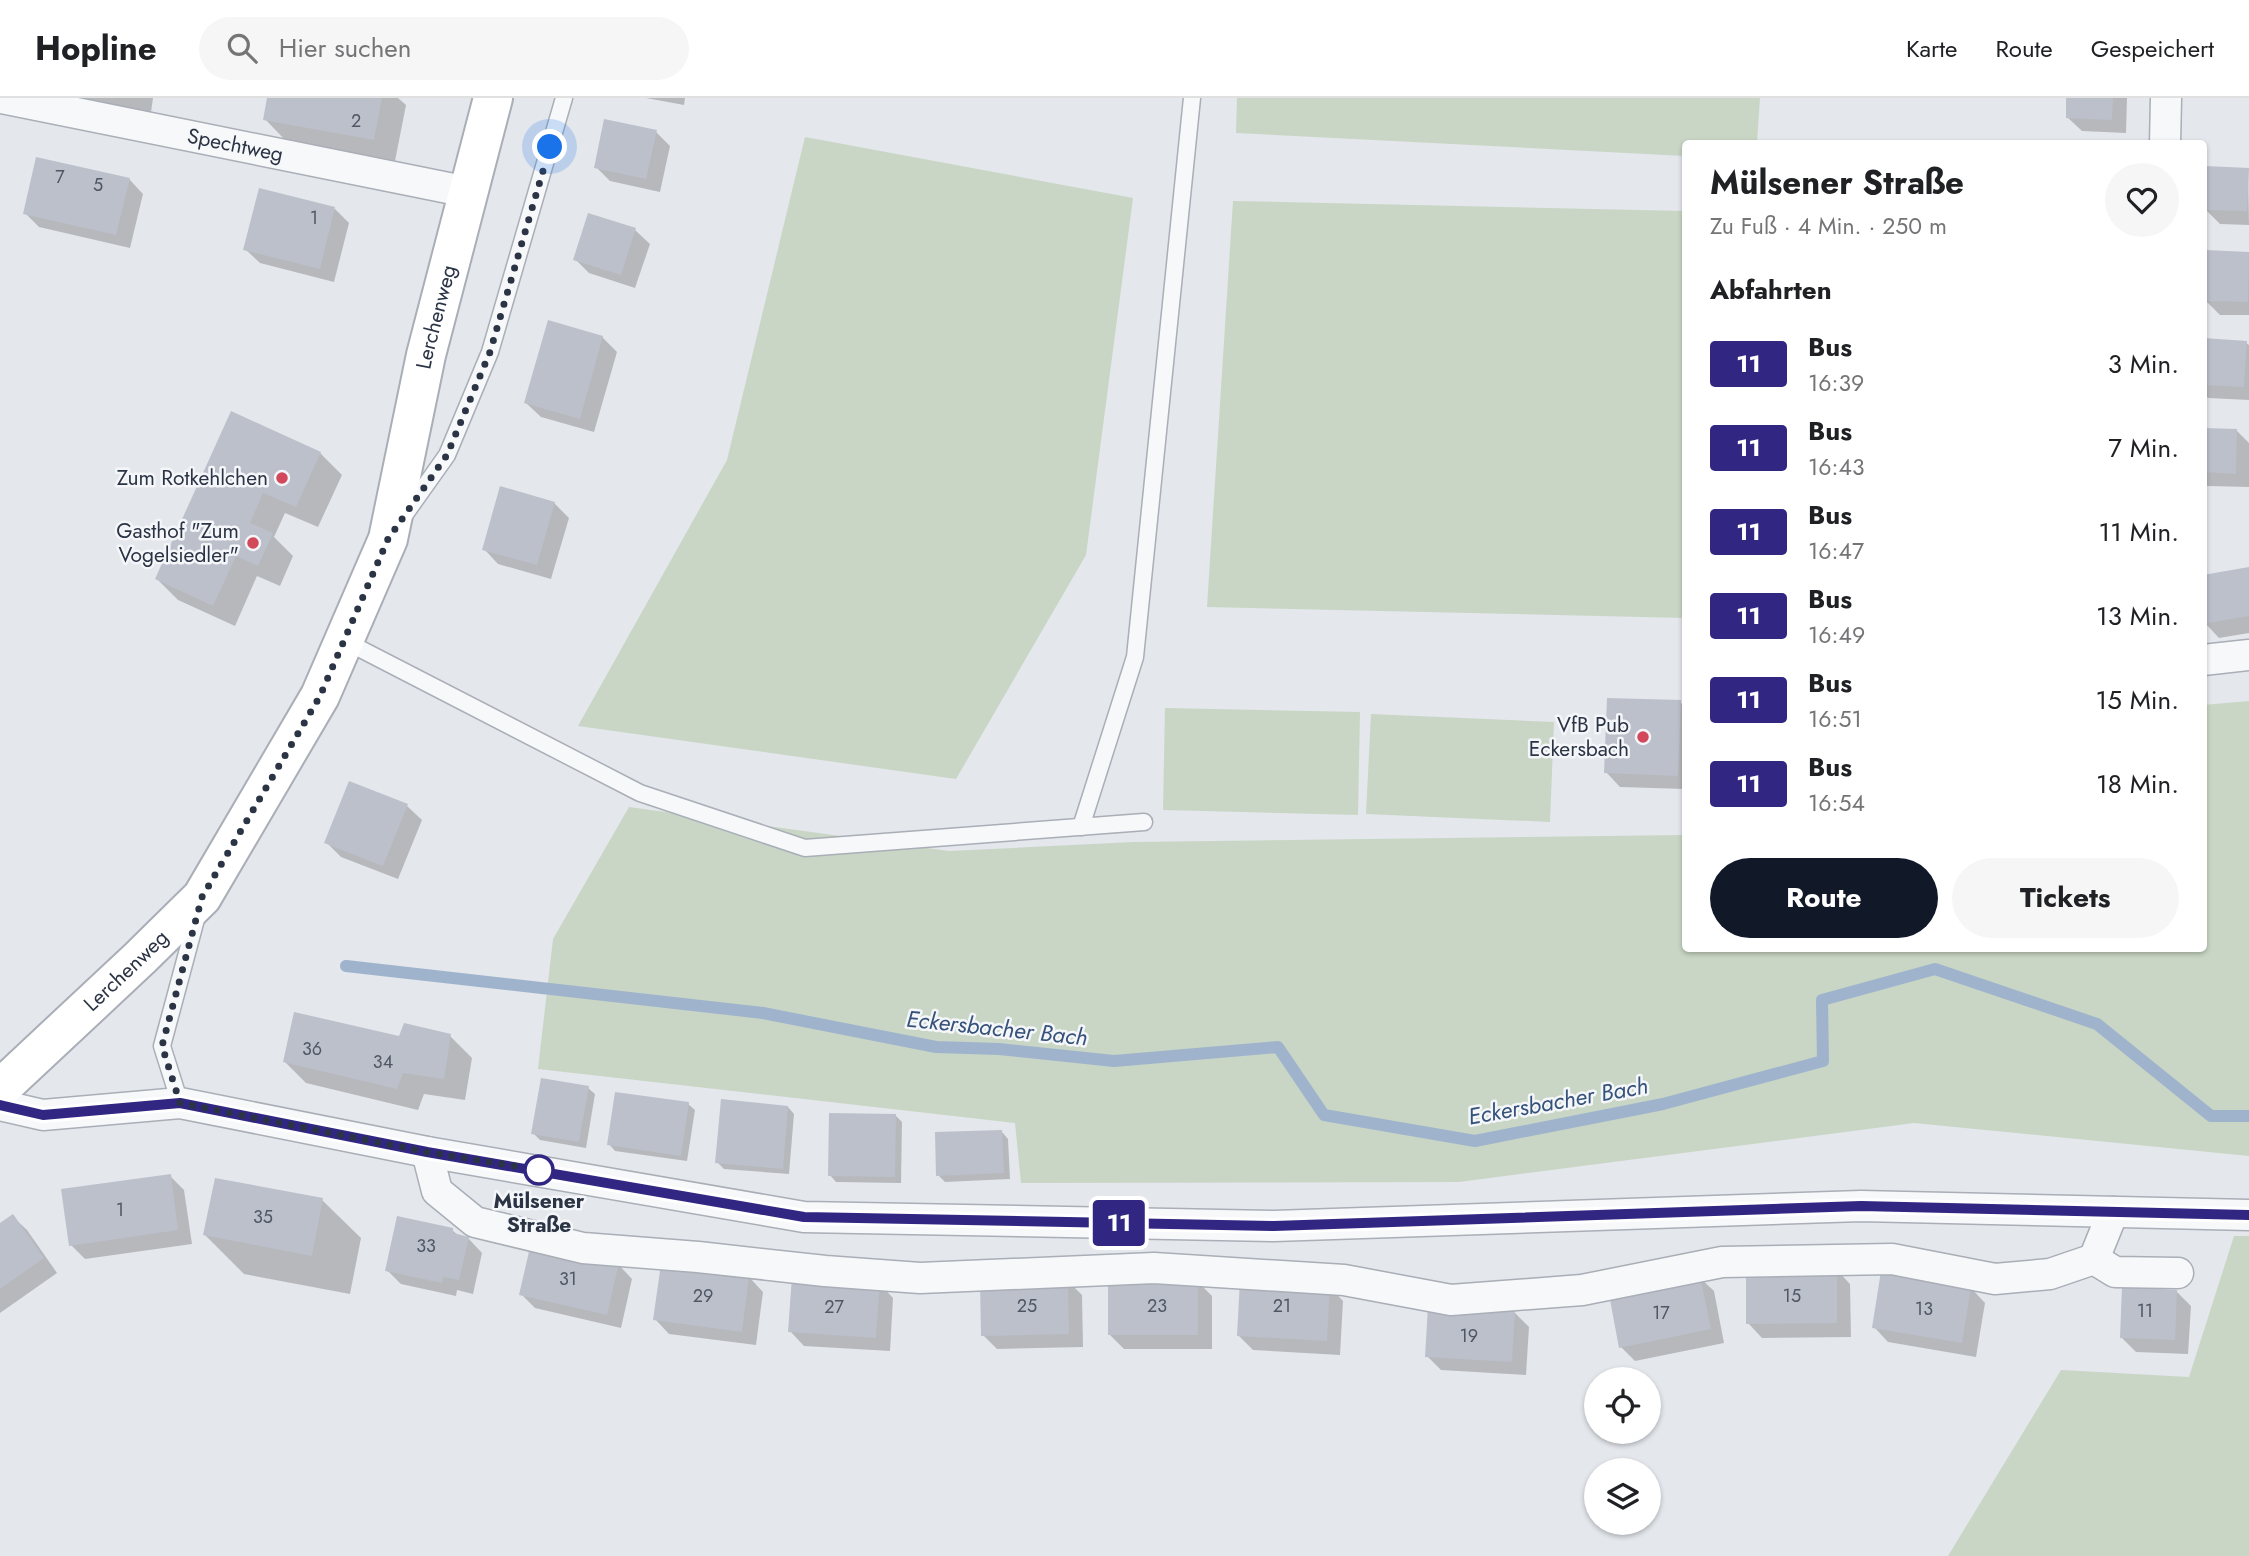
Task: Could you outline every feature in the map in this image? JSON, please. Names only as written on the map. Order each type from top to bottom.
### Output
[{"type":"street","name":"Spechtweg","points":[[2,98],[468,192]]},
{"type":"street","name":"Lerchenweg","points":[[0,1088],[141,958],[202,897],[320,696],[388,539],[426,355],[492,98]]},
{"type":"street","points":[[2165,140],[2166,98]]},
{"type":"street","points":[[2207,660],[2249,655]]},
{"type":"street","points":[[0,1105],[43,1115],[180,1103],[427,1152],[804,1217],[1274,1226],[1861,1206],[2249,1215]]},
{"type":"street","points":[[427,1152],[437,1191],[475,1222],[583,1248],[906,1277],[1154,1268],[1344,1280],[1451,1300],[1582,1290],[1721,1262],[1892,1259],[1994,1279],[2050,1273],[2094,1259],[2115,1272],[2178,1273]]},
{"type":"street","points":[[2094,1259],[2113,1212]]},
{"type":"lane","name":"Lerchenweg","points":[[388,539],[447,455],[490,352],[564,98]]},
{"type":"lane","points":[[1081,827],[1135,657],[1192,98]]},
{"type":"lane","points":[[342,640],[640,793],[805,848],[1144,822]]},
{"type":"lane","points":[[180,1103],[162,1046],[202,897]]},
{"type":"green space","points":[[1237,98],[1760,98],[1757,140],[1682,140],[1682,156],[1236,133]]},
{"type":"green space","points":[[805,137],[1133,198],[1086,555],[956,779],[578,726],[727,460]]},
{"type":"green space","points":[[1233,201],[1682,211],[1682,618],[1207,607]]},
{"type":"green space","points":[[2249,701],[2249,1156],[1914,1123],[1459,1182],[1021,1183],[1015,1123],[538,1069],[553,939],[629,807],[949,851],[1133,842],[1682,835],[1682,952],[2207,952],[2207,705]]},
{"type":"green space","points":[[1165,708],[1360,712],[1358,815],[1163,810]]},
{"type":"green space","points":[[1371,714],[1554,722],[1550,822],[1366,814]]},
{"type":"green space","points":[[2234,1236],[2249,1236],[2249,1556],[1948,1556],[2061,1370],[2189,1377]]},
{"type":"building","points":[[267,98],[382,98],[374,140],[263,120]]},
{"type":"building","points":[[2066,98],[2113,98],[2112,120],[2066,118]]},
{"type":"building","points":[[604,119],[657,130],[646,179],[594,168]]},
{"type":"building","points":[[36,157],[130,178],[116,235],[23,214]]},
{"type":"building","points":[[2207,166],[2249,168],[2247,211],[2207,210]]},
{"type":"building","points":[[259,188],[335,207],[320,269],[243,250]]},
{"type":"building","points":[[588,213],[636,228],[621,275],[573,260]]},
{"type":"building","points":[[2207,250],[2249,252],[2248,302],[2207,301]]},
{"type":"building","points":[[548,320],[603,336],[580,419],[524,403]]},
{"type":"building","points":[[2207,338],[2247,341],[2244,387],[2207,385]]},
{"type":"building","points":[[231,411],[321,452],[296,507],[263,493],[250,523],[273,533],[258,566],[236,556],[213,606],[155,579]]},
{"type":"building","points":[[2207,428],[2237,429],[2236,474],[2207,472]]},
{"type":"building","points":[[500,486],[555,502],[537,565],[482,550]]},
{"type":"building","points":[[2249,567],[2249,616],[2207,623],[2207,574]]},
{"type":"building","name":"VfB Pub Eckersbach","points":[[1607,698],[1681,700],[1678,776],[1604,773]]},
{"type":"building","points":[[349,781],[408,804],[383,866],[324,843]]},
{"type":"building","points":[[294,1012],[399,1036],[404,1023],[451,1034],[444,1079],[403,1073],[397,1089],[283,1062]]},
{"type":"building","points":[[541,1078],[589,1086],[579,1142],[531,1134]]},
{"type":"building","points":[[615,1092],[689,1102],[681,1156],[607,1145]]},
{"type":"building","points":[[721,1099],[788,1106],[783,1169],[715,1163]]},
{"type":"building","points":[[829,1113],[896,1114],[895,1177],[828,1176]]},
{"type":"building","points":[[1002,1130],[1004,1173],[936,1176],[935,1132]]},
{"type":"building","points":[[171,1174],[178,1230],[69,1246],[61,1189]]},
{"type":"building","points":[[215,1178],[323,1198],[312,1256],[203,1235]]},
{"type":"building","points":[[13,1214],[44,1258],[0,1289],[0,1223]]},
{"type":"building","points":[[397,1216],[453,1228],[453,1233],[469,1237],[459,1280],[443,1277],[442,1283],[385,1271]]},
{"type":"building","points":[[531,1243],[619,1263],[607,1315],[519,1295]]},
{"type":"building","points":[[661,1264],[749,1276],[742,1332],[653,1320]]},
{"type":"building","points":[[1837,1267],[1837,1323],[1746,1324],[1746,1268]]},
{"type":"building","points":[[1881,1271],[1971,1287],[1962,1343],[1872,1328]]},
{"type":"building","points":[[1700,1275],[1711,1329],[1619,1348],[1609,1294]]},
{"type":"building","points":[[792,1276],[880,1282],[876,1338],[788,1332]]},
{"type":"building","points":[[1068,1279],[1069,1334],[981,1336],[980,1281]]},
{"type":"building","points":[[1108,1280],[1198,1280],[1198,1335],[1108,1335]]},
{"type":"building","points":[[1240,1280],[1330,1285],[1327,1341],[1237,1336]]},
{"type":"building","points":[[2122,1287],[2177,1290],[2175,1340],[2120,1338]]},
{"type":"building","points":[[1428,1306],[1515,1311],[1512,1362],[1425,1357]]},
{"type":"waterway","name":"Eckersbacher Bach","points":[[346,966],[763,1013],[936,1047],[999,1049],[1114,1061],[1278,1047],[1324,1115],[1475,1141],[1663,1104],[1823,1061],[1822,1000],[1935,969],[2097,1024],[2211,1116],[2249,1116]]},
{"type":"bus line","name":"11","points":[[0,1105],[43,1115],[180,1103],[427,1152],[804,1217],[1274,1226],[1861,1206],[2249,1215]]},
{"type":"place","name":"Zum Rotkehlchen","points":[[282,478]]},
{"type":"place","name":"Gasthof \"Zum Vogelsiedler\"","points":[[253,543]]},
{"type":"place","name":"VfB Pub Eckersbach","points":[[1643,737]]},
{"type":"place","name":"Mülsener Straße","points":[[539,1170]]},
{"type":"route","points":[[539,1170],[427,1152],[180,1103],[162,1046],[202,897],[320,696],[388,539],[447,455],[490,352],[550,147]]}]
